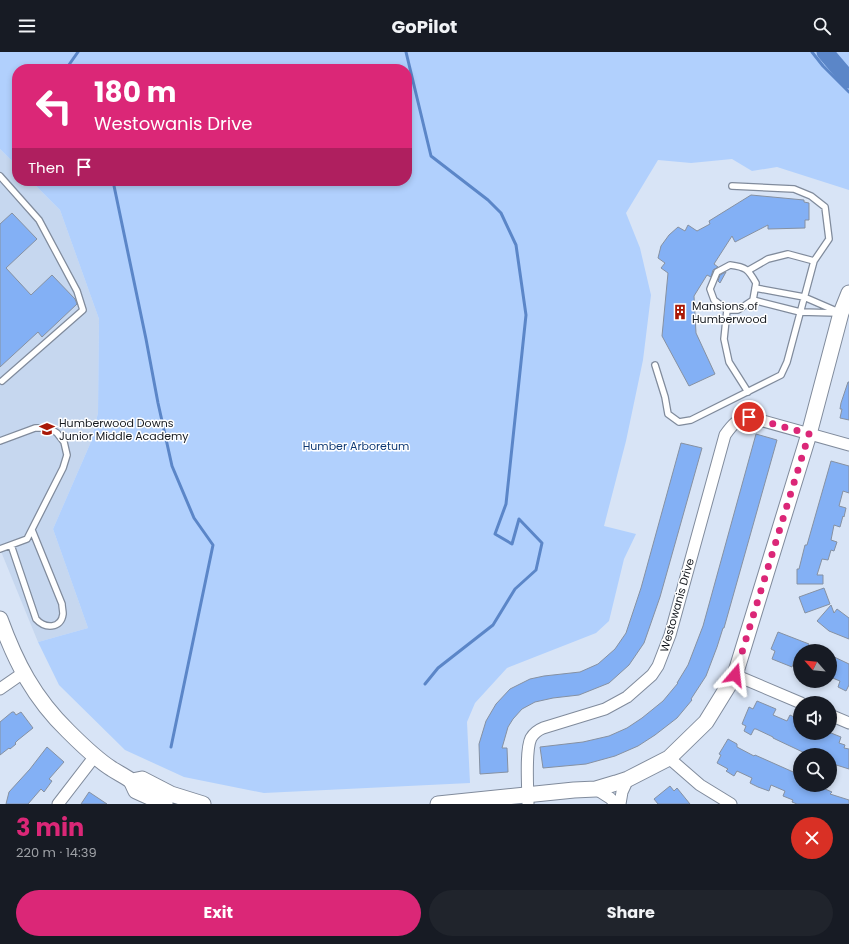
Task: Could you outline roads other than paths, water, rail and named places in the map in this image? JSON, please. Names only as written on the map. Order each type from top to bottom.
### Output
[{"type":"street","points":[[438,804],[528,799],[596,789],[628,779],[669,758],[706,722],[735,675],[845,315],[849,293]]},
{"type":"street","name":"Westowanis Drive","points":[[528,799],[528,750],[530,739],[535,732],[543,728],[605,709],[627,697],[639,687],[658,666],[672,628],[724,435],[731,426],[742,418],[749,417],[809,434]]},
{"type":"street","points":[[809,434],[849,445]]},
{"type":"street","points":[[0,619],[11,650],[23,673],[49,710],[67,730],[95,756],[111,769],[132,781],[136,791],[165,804]]},
{"type":"street","points":[[0,689],[23,673]]},
{"type":"street","points":[[735,675],[793,700]]},
{"type":"street","points":[[837,718],[849,723]]},
{"type":"street","points":[[58,804],[95,756]]},
{"type":"street","points":[[669,758],[700,785],[731,804]]},
{"type":"street","points":[[132,781],[142,778],[185,801],[202,804]]},
{"type":"street","points":[[620,804],[622,792],[628,779]]},
{"type":"street","points":[[596,789],[616,804]]},
{"type":"lane","points":[[0,176],[39,220],[77,292],[83,310],[2,381]]},
{"type":"lane","points":[[655,365],[665,398],[668,414],[679,422],[691,420],[781,375],[787,362],[814,262],[829,239],[825,207],[811,196],[794,189],[732,186]]},
{"type":"lane","points":[[749,270],[768,259],[788,254],[814,262]]},
{"type":"lane","points":[[730,265],[742,266],[749,270],[756,283],[755,288],[753,300],[738,310],[727,310],[714,300],[710,289],[717,272],[730,265]]},
{"type":"lane","points":[[755,288],[804,297],[845,315]]},
{"type":"lane","points":[[753,300],[800,312],[845,315]]},
{"type":"lane","points":[[727,310],[724,339],[730,362],[748,392]]},
{"type":"lane","points":[[0,441],[35,428],[51,429],[57,433],[64,442],[67,455],[63,468],[27,539],[0,549]]},
{"type":"lane","points":[[11,545],[36,619],[45,626],[52,626],[58,623],[63,614],[62,604],[32,530]]},
{"type":"waterway","points":[[70,64],[78,52]]},
{"type":"waterway","points":[[406,52],[409,64]]},
{"type":"waterway","points":[[812,52],[823,66],[849,92]]},
{"type":"waterway","points":[[825,52],[849,80]]},
{"type":"waterway","points":[[412,77],[431,156],[488,200],[501,213],[516,245],[526,315],[506,504],[495,534],[512,544],[519,519],[542,543],[536,570],[515,589],[493,625],[438,668],[425,684]]},
{"type":"waterway","points":[[114,186],[172,466],[194,518],[213,545],[171,747]]},
{"type":"place","name":"Mansions of Humberwood","points":[[680,312]]},
{"type":"place","name":"Humberwood Downs Junior Middle Academy","points":[[47,429]]},
{"type":"park label","name":"Humber Arboretum","points":[[356,446]]}]
